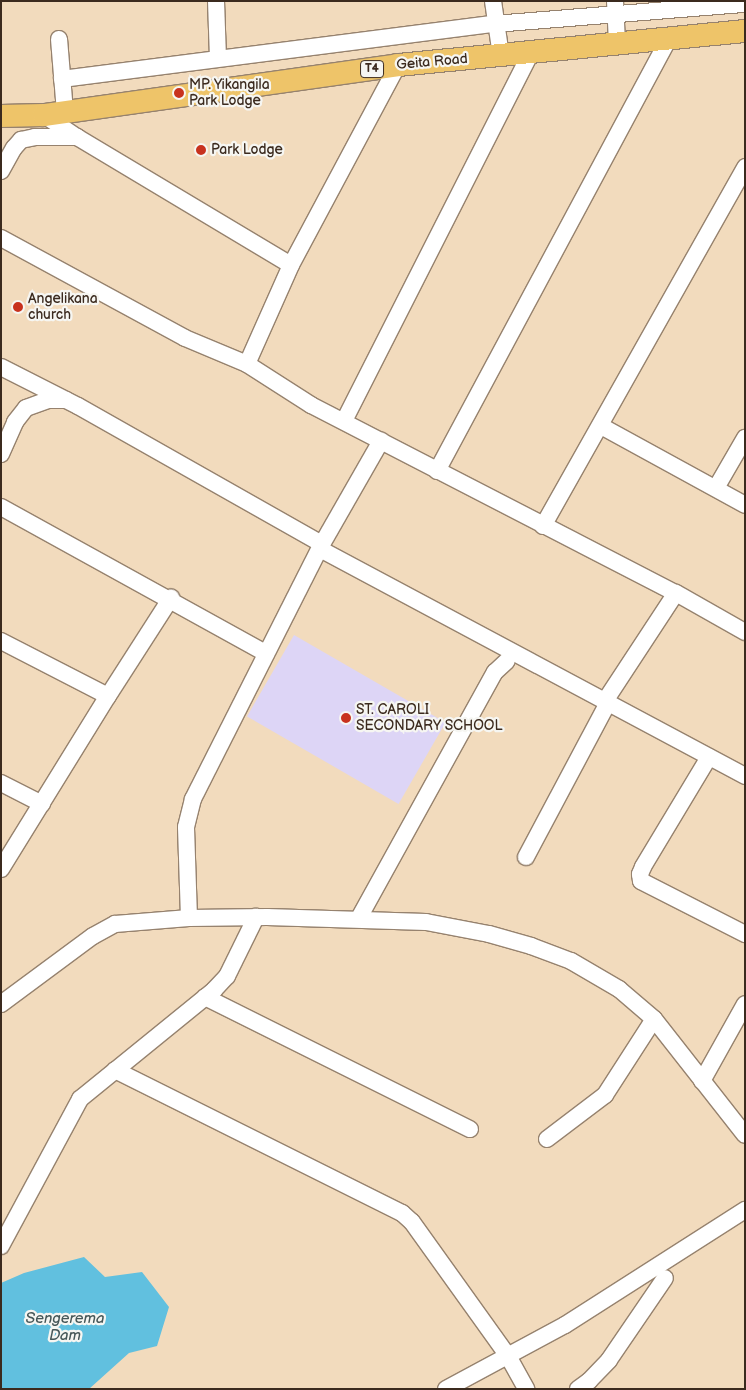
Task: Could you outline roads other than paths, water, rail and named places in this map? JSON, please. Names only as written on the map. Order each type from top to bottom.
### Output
[{"type":"highway","name":"Geita Road","points":[[1,116],[54,114],[398,65],[745,31]]},
{"type":"street","points":[[216,1],[218,58]]},
{"type":"street","points":[[493,1],[500,56]]},
{"type":"street","points":[[62,78],[615,8],[745,4]]},
{"type":"street","points":[[615,8],[617,44]]},
{"type":"street","points":[[438,470],[669,38]]},
{"type":"street","points":[[59,39],[62,78],[54,114],[77,137],[291,265]]},
{"type":"street","points":[[344,421],[531,52]]},
{"type":"street","points":[[247,364],[291,265],[398,65]]},
{"type":"street","points":[[1,171],[21,140],[35,137],[77,137]]},
{"type":"street","points":[[544,526],[602,426],[745,167]]},
{"type":"street","points":[[1,238],[185,338],[247,364],[311,405],[676,593],[745,632]]},
{"type":"street","points":[[1,367],[66,400],[321,546],[745,776]]},
{"type":"street","points":[[1,454],[15,422],[26,408],[48,400],[66,400]]},
{"type":"street","points":[[602,426],[745,505]]},
{"type":"street","points":[[716,488],[745,438]]},
{"type":"street","points":[[189,918],[186,827],[193,799],[321,546],[381,441]]},
{"type":"street","points":[[1,507],[171,598],[266,653]]},
{"type":"street","points":[[526,857],[607,702],[676,593]]},
{"type":"street","points":[[1,868],[171,598]]},
{"type":"street","points":[[243,640],[280,626]]},
{"type":"street","points":[[1,641],[108,696]]},
{"type":"street","points":[[359,918],[495,672],[507,661]]},
{"type":"street","points":[[709,756],[643,867],[640,874],[641,880],[745,934]]},
{"type":"street","points":[[1,783],[42,804]]},
{"type":"street","points":[[1,1246],[74,1106],[205,997],[227,976],[256,917]]},
{"type":"street","points":[[1,1004],[104,929],[132,921],[256,917],[359,918],[426,922],[490,934],[531,946],[571,961],[611,985],[654,1019],[745,1135]]},
{"type":"street","points":[[205,997],[470,1129]]},
{"type":"street","points":[[702,1080],[745,1004]]},
{"type":"street","points":[[547,1139],[605,1095],[654,1019]]},
{"type":"street","points":[[115,1070],[402,1212],[412,1222],[508,1356],[526,1389]]},
{"type":"street","points":[[446,1389],[465,1376],[508,1356],[566,1325],[745,1210]]},
{"type":"street","points":[[578,1389],[589,1381],[609,1360],[665,1278]]},
{"type":"water","name":"Sengerema Dam","points":[[84,1257],[105,1277],[142,1272],[169,1307],[157,1346],[129,1353],[89,1389],[1,1389],[1,1283],[24,1273]]},
{"type":"place","name":"MP. Yikangila Park Lodge","points":[[179,93]]},
{"type":"place","name":"Park Lodge","points":[[201,150]]},
{"type":"place","name":"Angelikana church","points":[[18,307]]},
{"type":"place","name":"ST. CAROLI SECONDARY SCHOOL","points":[[346,718]]}]
